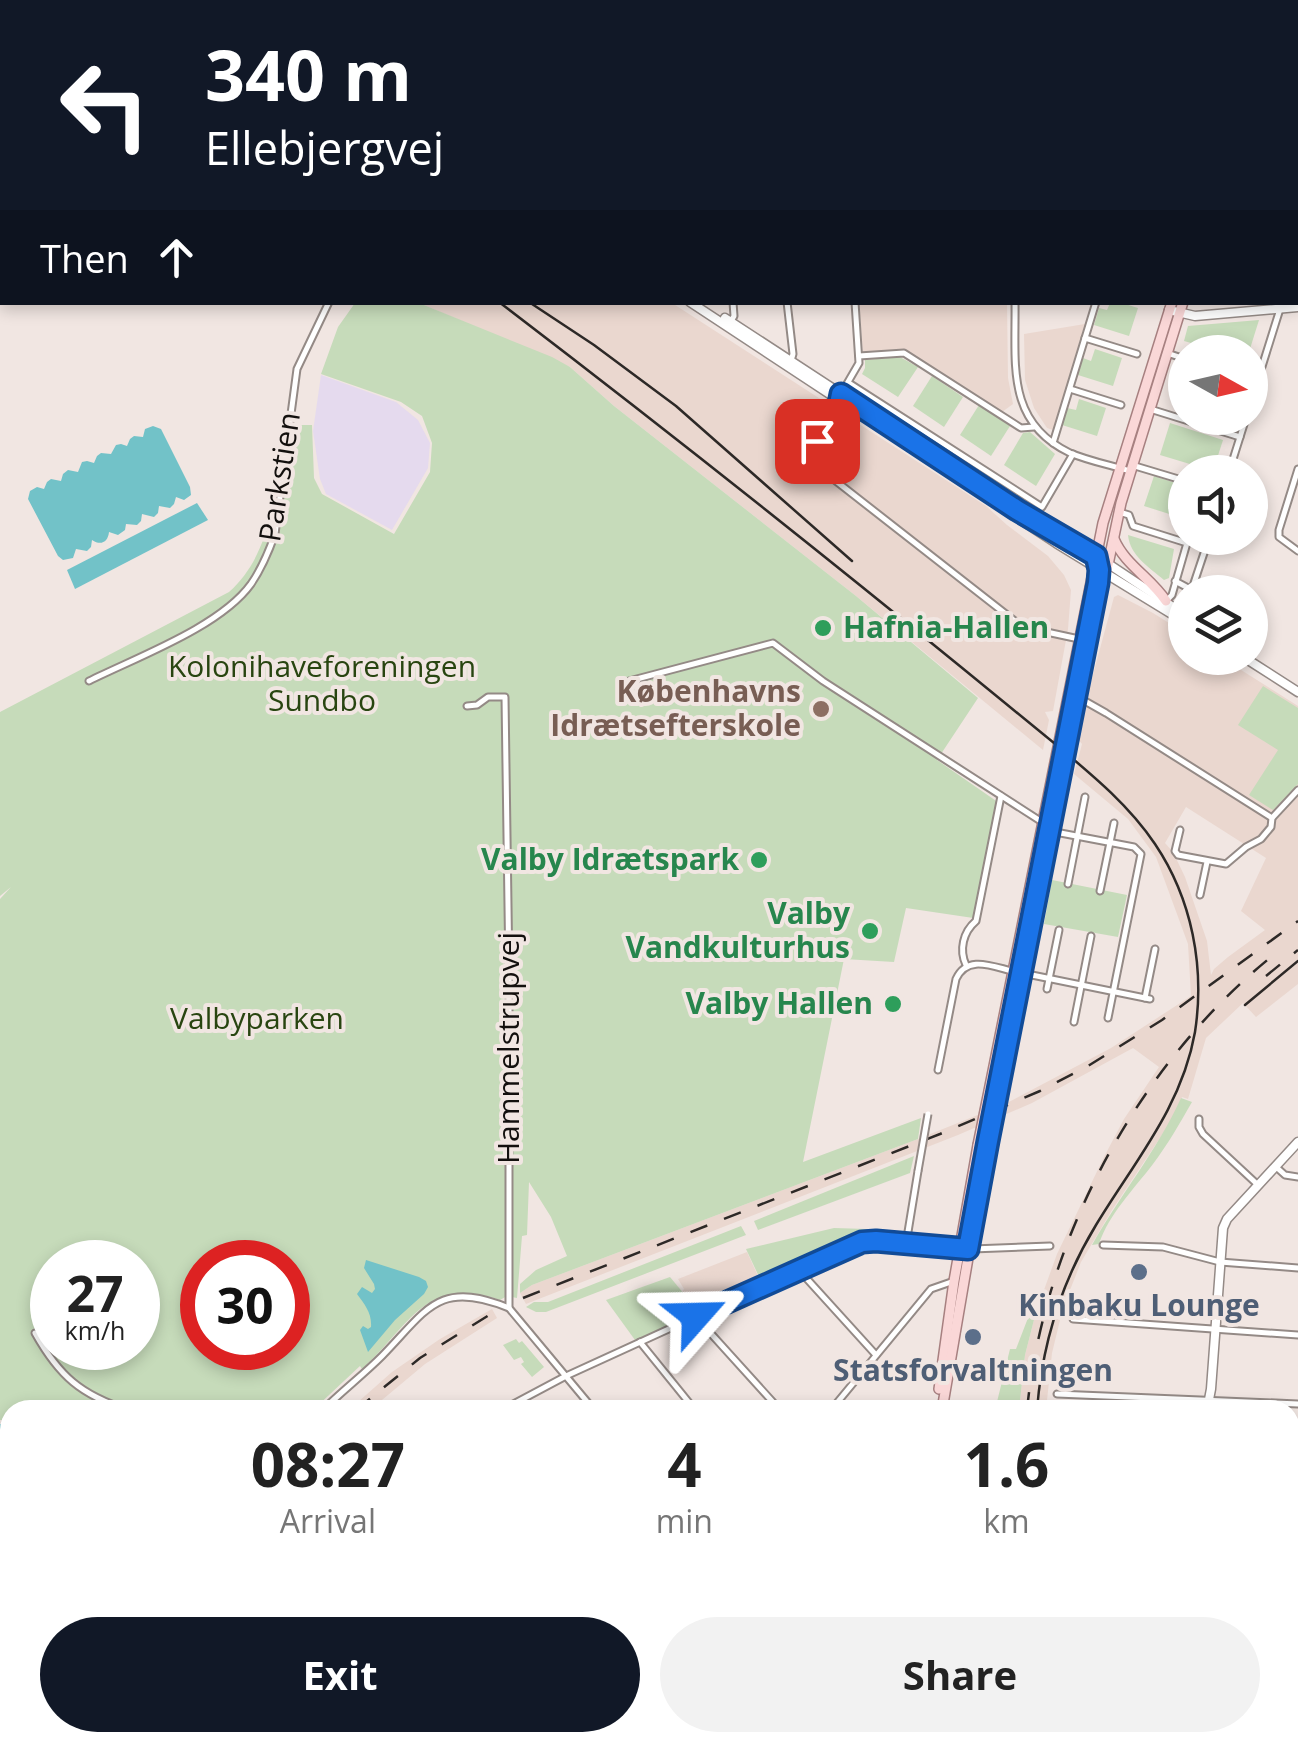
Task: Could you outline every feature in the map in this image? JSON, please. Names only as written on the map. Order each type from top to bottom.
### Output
[{"type":"main road","points":[[1046,827],[1081,673],[1114,492],[1128,468],[1150,409],[1176,307]]},
{"type":"main road","points":[[940,1400],[983,1143],[1080,639],[1101,565],[1114,538],[1128,468],[1176,307]]},
{"type":"main road","points":[[1114,538],[1122,556],[1166,601]]},
{"type":"street","name":"Parkstien","points":[[89,680],[175,641],[229,605],[250,584],[269,551],[277,522],[297,369],[328,305]]},
{"type":"street","points":[[695,305],[1168,607]]},
{"type":"street","points":[[704,305],[730,325]]},
{"type":"street","points":[[730,325],[733,305]]},
{"type":"street","points":[[787,305],[793,354],[790,363]]},
{"type":"street","points":[[855,305],[858,367],[808,460],[1016,622],[1080,639]]},
{"type":"street","points":[[1016,305],[1016,380],[1026,416],[1035,427],[1052,443],[1073,454],[1168,477]]},
{"type":"street","points":[[1052,443],[1095,305]]},
{"type":"street","points":[[1176,307],[1195,316],[1298,307]]},
{"type":"street","points":[[1268,342],[1280,309]]},
{"type":"street","points":[[1085,338],[1137,354]]},
{"type":"street","points":[[859,356],[904,353],[1021,428],[1035,427]]},
{"type":"street","points":[[849,383],[1042,507],[1073,454]]},
{"type":"street","points":[[1070,388],[1121,405]]},
{"type":"street","points":[[1150,409],[1240,437],[1234,455]]},
{"type":"street","points":[[1298,470],[1279,537],[1298,551]]},
{"type":"street","points":[[1119,512],[1130,516],[1133,526],[1187,543],[1177,575]]},
{"type":"street","points":[[1101,565],[1166,601]]},
{"type":"street","points":[[629,681],[772,643],[1046,827],[1134,847],[1140,854],[1108,1018]]},
{"type":"street","points":[[1268,673],[1298,692]]},
{"type":"street","points":[[1076,696],[1272,818]]},
{"type":"street","name":"Hammelstrupvej","points":[[466,706],[488,697],[505,697],[509,1308]]},
{"type":"street","points":[[1180,830],[1175,851],[1178,855],[1207,862],[1230,862],[1261,840],[1271,827],[1272,818],[1298,790]]},
{"type":"street","points":[[966,965],[963,943],[976,920],[1001,795]]},
{"type":"street","points":[[1068,884],[1085,798]]},
{"type":"street","points":[[1100,891],[1114,823]]},
{"type":"street","points":[[1200,896],[1207,862]]},
{"type":"street","points":[[1047,989],[1059,930]]},
{"type":"street","points":[[1074,1022],[1091,936]]},
{"type":"street","points":[[938,1070],[956,979],[966,965],[978,964],[1147,998],[1155,949]]},
{"type":"street","points":[[906,1244],[928,1114]]},
{"type":"street","points":[[1199,1119],[1204,1134],[1258,1185]]},
{"type":"street","points":[[1209,1400],[1221,1238],[1226,1222],[1298,1142]]},
{"type":"street","points":[[1275,1166],[1284,1175],[1298,1177]]},
{"type":"street","points":[[521,1400],[862,1242],[964,1249],[1050,1246]]},
{"type":"street","points":[[1103,1245],[1163,1247],[1220,1262],[1298,1268]]},
{"type":"street","points":[[798,1269],[876,1355]]},
{"type":"street","points":[[839,1400],[930,1289],[958,1281]]},
{"type":"street","points":[[334,1400],[417,1317],[436,1303],[459,1296],[477,1297],[509,1308],[585,1400]]},
{"type":"street","points":[[696,1316],[771,1400]]},
{"type":"street","points":[[1073,1320],[1298,1335]]},
{"type":"street","points":[[640,1342],[688,1400]]},
{"type":"street","points":[[60,1370],[99,1400]]},
{"type":"street","points":[[1057,1394],[1132,1400]]},
{"type":"shaded area","points":[[424,305],[675,305],[986,506],[1048,556],[1071,590],[1053,711],[1045,712],[1049,720],[1043,750],[856,596],[614,406],[570,367]]},
{"type":"shaded area","points":[[859,305],[1007,305],[1008,378],[1013,404],[1002,412],[908,351],[863,353]]},
{"type":"shaded area","points":[[1085,324],[1053,430],[1047,428],[1034,408],[1025,380],[1024,334]]},
{"type":"shaded area","points":[[321,375],[396,402],[418,420],[430,443],[428,468],[392,530],[326,494],[313,431]]},
{"type":"shaded area","points":[[1118,595],[1168,622],[1168,675],[1249,675],[1298,706],[1298,984],[1256,1017],[1243,1003],[1206,1038],[1188,1099],[1182,1097],[1170,1123],[1081,1262],[1063,1308],[1052,1353],[1047,1400],[1020,1400],[1025,1355],[1057,1254],[1124,1119],[1159,1067],[1133,1048],[1032,1103],[958,1135],[526,1304],[520,1293],[532,1285],[1005,1104],[1111,1048],[1191,996],[1188,944],[1156,857],[1128,819],[1074,774],[1082,744],[1076,737],[1114,597]],"holes":[[[1186,807],[1266,858],[1241,911],[1265,930],[1211,975],[1207,941],[1185,877],[1165,843]]]},
{"type":"shaded area","points":[[747,1252],[758,1276],[706,1299],[703,1310],[696,1314],[680,1295],[684,1289],[678,1279]]},
{"type":"shaded area","points":[[492,1309],[497,1318],[425,1364],[382,1400],[360,1400],[392,1372]]},
{"type":"green space","points":[[354,305],[424,305],[552,357],[570,367],[978,698],[937,760],[1002,805],[980,919],[906,908],[894,962],[844,959],[803,1162],[921,1118],[918,1139],[532,1285],[520,1293],[520,1284],[536,1270],[567,1256],[551,1217],[529,1182],[527,1235],[522,1236],[517,1298],[507,1296],[500,1300],[454,1294],[436,1299],[407,1321],[379,1353],[324,1400],[0,1400],[0,899],[11,887],[0,896],[0,712],[229,592],[256,557],[265,536],[284,425],[312,425],[314,478],[322,494],[394,534],[430,472],[432,443],[422,416],[401,402],[321,374],[338,327]]},
{"type":"green space","points":[[1109,305],[1138,308],[1129,336],[1094,325],[1099,308],[1107,310]]},
{"type":"green space","points":[[1259,320],[1254,335],[1186,335],[1188,326]]},
{"type":"green space","points":[[1095,349],[1122,358],[1113,386],[1078,375],[1083,358],[1091,361]]},
{"type":"green space","points":[[900,357],[918,367],[898,397],[862,374],[865,360]]},
{"type":"green space","points":[[932,376],[963,397],[944,427],[913,406]]},
{"type":"green space","points":[[1079,399],[1106,408],[1097,436],[1062,425],[1067,408],[1076,410]]},
{"type":"green space","points":[[979,405],[1010,426],[991,456],[960,435]]},
{"type":"green space","points":[[1168,429],[1168,435],[1207,435],[1223,440],[1218,455],[1160,455]]},
{"type":"green space","points":[[1030,432],[1055,454],[1036,486],[1004,465],[1023,433]]},
{"type":"green space","points":[[1154,476],[1168,481],[1168,514],[1144,506]]},
{"type":"green space","points":[[1128,535],[1168,547],[1168,555],[1173,555],[1168,578],[1164,580],[1141,560]]},
{"type":"green space","points":[[1263,686],[1298,708],[1298,784],[1273,810],[1249,795],[1278,750],[1238,725]]},
{"type":"green space","points":[[1052,880],[1127,895],[1118,937],[1044,924]]},
{"type":"green space","points":[[1181,1098],[1192,1102],[1174,1133],[1115,1212],[1099,1244],[1092,1245],[1161,1136]]},
{"type":"green space","points":[[914,1156],[910,1173],[758,1230],[754,1221]]},
{"type":"green space","points":[[741,1226],[746,1235],[546,1312],[526,1307],[534,1302],[548,1302]]},
{"type":"green space","points":[[834,1228],[867,1229],[866,1239],[761,1281],[746,1249]]},
{"type":"green space","points":[[670,1277],[699,1312],[635,1340],[606,1300]]},
{"type":"green space","points":[[1033,1305],[1036,1312],[1025,1355],[1020,1400],[997,1400],[1010,1349],[1016,1349]]},
{"type":"green space","points":[[516,1339],[544,1367],[532,1377],[521,1364],[521,1357],[514,1360],[503,1345]]},
{"type":"water","points":[[145,429],[161,429],[191,495],[184,500],[176,497],[170,508],[159,506],[154,517],[142,514],[137,525],[126,524],[118,535],[109,532],[104,542],[92,540],[87,551],[76,549],[73,558],[63,560],[28,499],[30,491],[44,489],[51,479],[61,481],[68,470],[78,472],[82,462],[94,463],[101,453],[111,454],[116,445],[127,446],[130,439],[143,437]]},
{"type":"water","points":[[197,503],[208,520],[75,589],[67,570]]},
{"type":"water","points":[[366,1260],[419,1277],[428,1287],[368,1352],[360,1330],[363,1326],[371,1327],[370,1317],[357,1294],[362,1287],[372,1293],[375,1289],[364,1268]]},
{"type":"tram line","points":[[503,305],[789,528],[1068,755],[1133,816],[1168,865],[1187,911],[1196,958],[1198,1008],[1189,1059],[1168,1109],[1073,1268],[1049,1338],[1038,1400]]},
{"type":"tram line","points":[[534,305],[676,406],[852,561]]},
{"type":"tram line","points":[[1245,1005],[1298,961]]},
{"type":"railway","points":[[523,1298],[1040,1091],[1162,1020],[1298,921]]},
{"type":"railway","points":[[1266,976],[1298,950]]},
{"type":"railway","points":[[1029,1400],[1037,1346],[1054,1282],[1077,1220],[1106,1160],[1179,1049],[1223,1000],[1271,957]]},
{"type":"railway","points":[[368,1400],[420,1358],[494,1312]]},
{"type":"place","name":"Hafnia-Hallen","points":[[823,628]]},
{"type":"place","name":"Københavns Idrætsefterskole","points":[[821,709]]},
{"type":"place","name":"Valby Idrætspark","points":[[759,860]]},
{"type":"place","name":"Valby Vandkulturhus","points":[[870,931]]},
{"type":"place","name":"Valby Hallen","points":[[893,1004]]},
{"type":"place","name":"Kinbaku Lounge","points":[[1139,1272]]},
{"type":"place","name":"Statsforvaltningen","points":[[973,1337]]},
{"type":"route","points":[[696,1316],[862,1242],[968,1249],[1098,583],[1096,556],[1017,510],[841,394],[838,409],[817,441]]},
{"type":"park label","name":"Kolonihaveforeningen Sundbo","points":[[322,684]]},
{"type":"park label","name":"Valbyparken","points":[[257,1019]]}]
